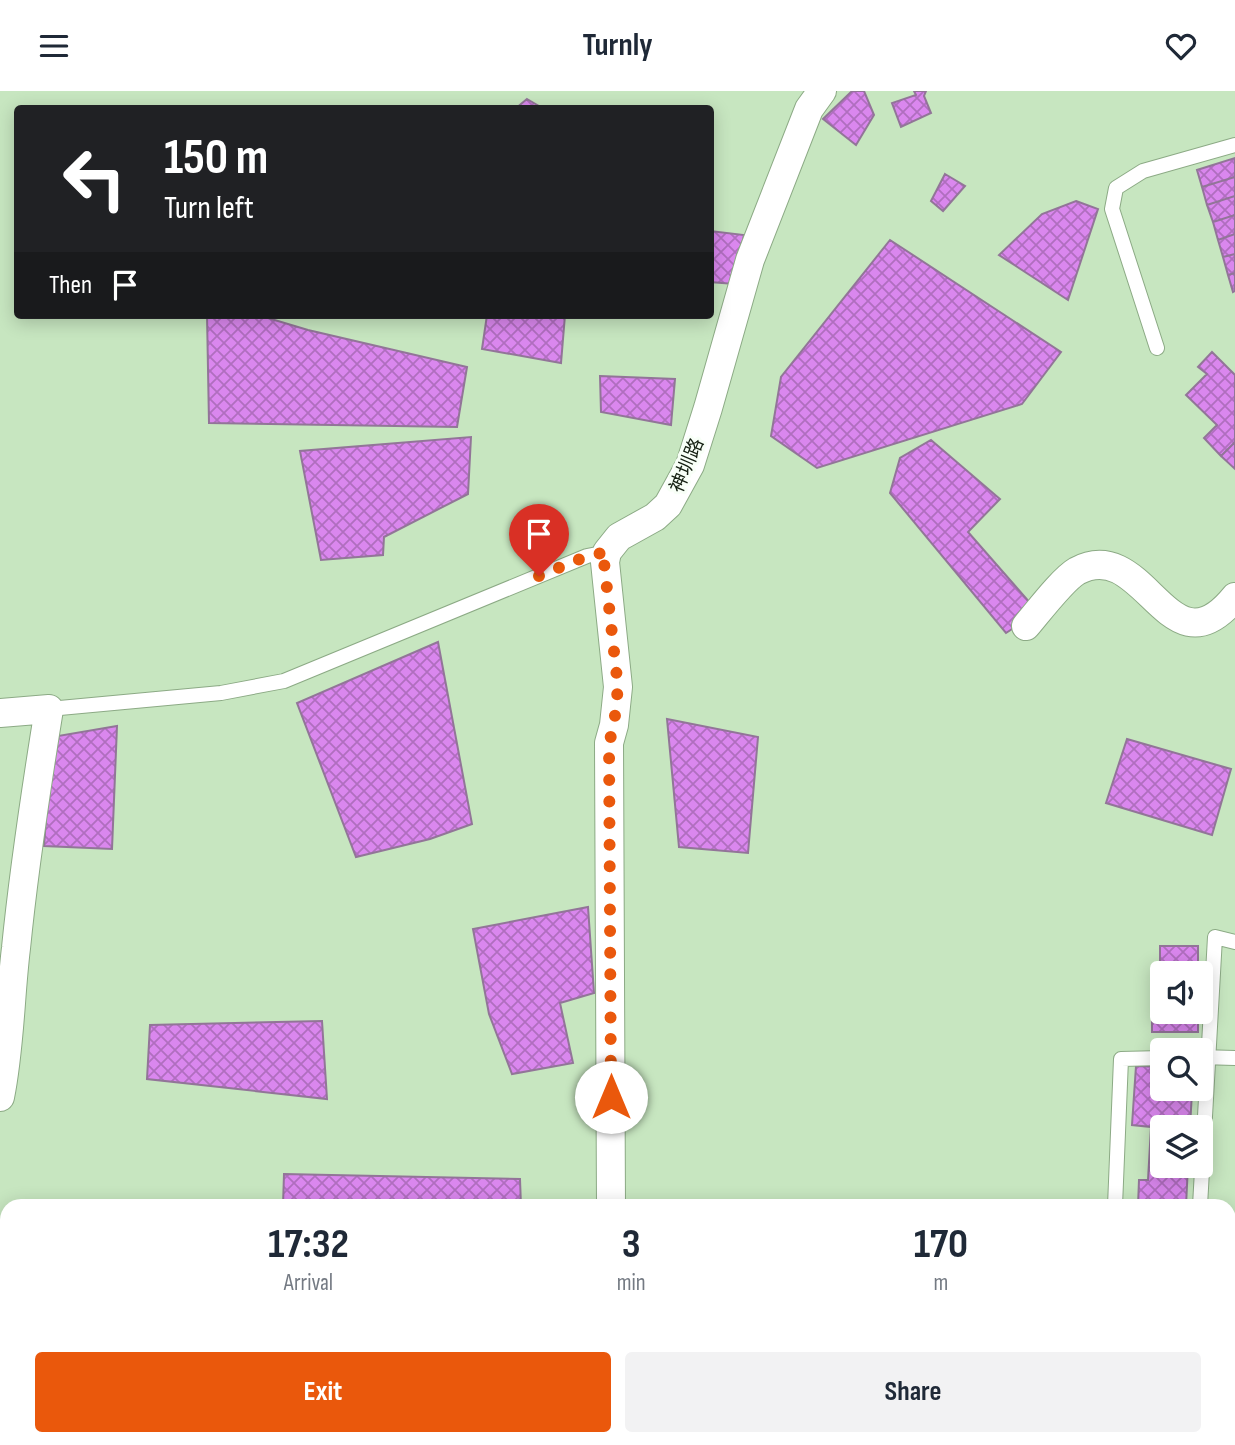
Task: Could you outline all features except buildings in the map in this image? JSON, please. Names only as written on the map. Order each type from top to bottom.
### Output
[{"type":"street","name":"神圳路","points":[[607,552],[619,537],[662,511],[682,482],[708,408],[758,235],[809,109],[822,91]]},
{"type":"street","points":[[607,552],[604,562],[618,687],[609,743],[611,1199]]},
{"type":"street","points":[[1026,626],[1073,573],[1091,566],[1110,567],[1128,575],[1181,621],[1199,624],[1208,621],[1223,613],[1235,597]]},
{"type":"street","points":[[0,713],[49,709],[24,870],[5,1074],[0,1097]]},
{"type":"lane","points":[[1157,348],[1112,209],[1116,188],[1143,171],[1235,145]]},
{"type":"lane","points":[[49,709],[232,692],[284,681],[587,556],[607,552]]},
{"type":"lane","points":[[1206,1038],[1215,937],[1235,942]]},
{"type":"lane","points":[[1213,1057],[1235,1058]]},
{"type":"lane","points":[[1115,1199],[1121,1059],[1150,1058]]},
{"type":"lane","points":[[1200,1199],[1203,1101]]},
{"type":"route","points":[[539,576],[587,556],[607,552],[604,562],[618,687],[609,743],[611,1097]]}]
